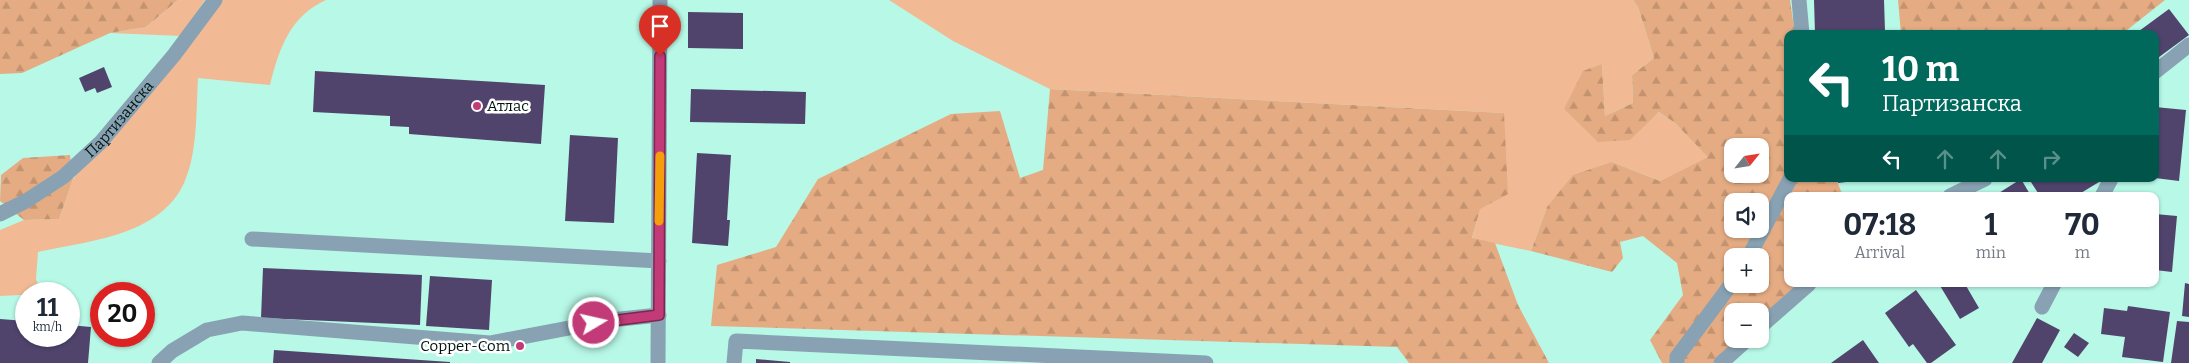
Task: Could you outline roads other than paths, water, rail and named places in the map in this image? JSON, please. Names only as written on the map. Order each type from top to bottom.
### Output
[{"type":"street","name":"Партизанска","points":[[0,214],[26,201],[63,177],[101,142],[174,55],[215,0]]},
{"type":"street","points":[[658,363],[660,0]]},
{"type":"street","points":[[1799,0],[1802,30]]},
{"type":"street","points":[[2159,69],[2189,44]]},
{"type":"street","points":[[1753,248],[1788,182]]},
{"type":"street","points":[[1958,192],[1979,182]]},
{"type":"street","points":[[252,239],[659,261]]},
{"type":"street","points":[[1769,319],[1806,287]]},
{"type":"street","points":[[2042,307],[2052,287]]},
{"type":"street","points":[[1678,363],[1678,357],[1725,293]]},
{"type":"street","points":[[159,363],[172,351],[207,330],[242,323],[490,343],[611,320],[659,315]]},
{"type":"street","points":[[734,363],[736,341],[1206,363]]},
{"type":"street","points":[[1722,363],[1738,348]]},
{"type":"place","name":"Атлас","points":[[477,106]]},
{"type":"place","name":"Copper-Com","points":[[520,346]]}]
